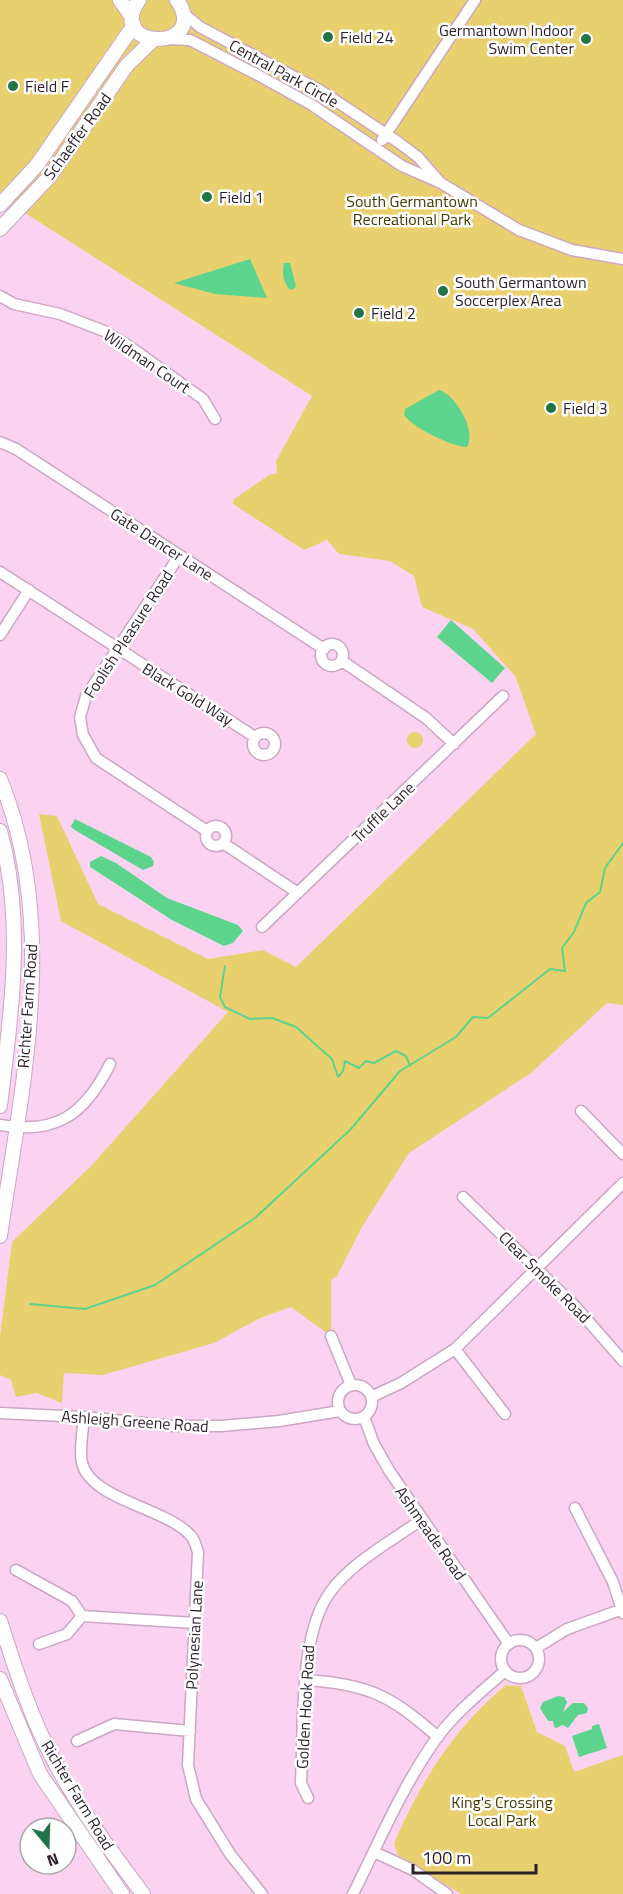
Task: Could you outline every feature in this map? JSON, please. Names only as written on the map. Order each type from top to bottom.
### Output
[{"type":"main road","points":[[120,0],[139,34],[152,41],[169,39],[180,28],[180,4]]},
{"type":"main road","name":"Schaeffer Road","points":[[0,206],[37,165],[133,21],[139,0]]},
{"type":"main road","name":"Schaeffer Road","points":[[0,229],[50,176],[127,65],[152,41]]},
{"type":"main road","name":"Richter Farm Road","points":[[0,779],[12,807],[28,877],[33,954],[16,1128],[0,1236]]},
{"type":"main road","name":"Richter Farm Road","points":[[0,831],[7,857],[14,906],[15,957],[0,1106]]},
{"type":"main road","name":"Richter Farm Road","points":[[0,1621],[24,1695],[51,1756],[104,1841],[143,1894]]},
{"type":"main road","name":"Richter Farm Road","points":[[0,1679],[40,1774],[122,1894]]},
{"type":"street","points":[[376,148],[475,0]]},
{"type":"street","name":"Central Park Circle","points":[[180,4],[200,27],[321,91],[418,157],[441,183]]},
{"type":"street","name":"Central Park Circle","points":[[169,39],[190,40],[256,74],[312,105],[402,166],[441,183],[494,218],[547,242],[602,257],[623,259]]},
{"type":"street","name":"Wildman Court","points":[[0,296],[14,304],[60,314],[104,332],[129,346],[203,399],[215,419]]},
{"type":"street","name":"Gate Dancer Lane","points":[[0,442],[16,449],[324,649],[331,644],[340,647],[343,655],[342,661],[426,718],[454,744]]},
{"type":"street","name":"Foolish Pleasure Road","points":[[178,556],[86,696],[80,717],[83,735],[96,758],[207,831],[214,826],[222,828],[226,834],[223,843],[298,893]]},
{"type":"street","name":"Black Gold Way","points":[[0,572],[255,737]]},
{"type":"street","points":[[0,635],[29,590]]},
{"type":"street","name":"Truffle Lane","points":[[262,927],[503,696]]},
{"type":"street","points":[[0,1125],[34,1129],[54,1123],[81,1108],[96,1092],[110,1064]]},
{"type":"street","points":[[581,1111],[623,1154]]},
{"type":"street","points":[[371,1397],[401,1383],[454,1349],[623,1183]]},
{"type":"street","name":"Clear Smoke Road","points":[[463,1197],[576,1307],[623,1361]]},
{"type":"street","points":[[331,1336],[351,1385]]},
{"type":"street","points":[[454,1349],[505,1414]]},
{"type":"street","points":[[351,1385],[362,1386],[371,1397],[372,1408],[364,1417],[356,1419],[347,1417],[340,1411],[339,1397],[343,1389],[351,1385]]},
{"type":"street","name":"Ashleigh Greene Road","points":[[0,1413],[84,1417],[173,1425],[221,1426],[279,1421],[340,1411]]},
{"type":"street","name":"Polynesian Lane","points":[[84,1417],[82,1462],[88,1476],[106,1489],[182,1527],[193,1537],[198,1552],[188,1765],[196,1798],[230,1854],[262,1894]]},
{"type":"street","name":"Ashmeade Road","points":[[364,1417],[374,1444],[390,1472],[421,1520],[509,1644]]},
{"type":"street","points":[[536,1648],[567,1629],[622,1610],[613,1582],[575,1508]]},
{"type":"street","name":"Golden Hook Road","points":[[308,1798],[301,1783],[306,1680],[309,1635],[317,1613],[331,1590],[347,1574],[421,1520]]},
{"type":"street","points":[[16,1570],[72,1601],[82,1616]]},
{"type":"street","points":[[82,1616],[195,1623]]},
{"type":"street","points":[[39,1644],[67,1634],[82,1616]]},
{"type":"street","points":[[526,1641],[536,1648],[539,1661],[529,1676],[516,1678],[505,1671],[502,1654],[509,1644],[526,1641]]},
{"type":"street","points":[[353,1894],[399,1799],[438,1737],[471,1701],[505,1671]]},
{"type":"street","points":[[306,1680],[355,1685],[375,1692],[415,1717],[438,1737]]},
{"type":"street","points":[[77,1741],[114,1724],[190,1731]]},
{"type":"street","points":[[374,1852],[414,1870],[447,1894]]},
{"type":"green space","name":"South Germantown Recreational Park","points":[[0,0],[623,0],[623,1005],[607,1003],[531,1073],[409,1153],[362,1227],[337,1276],[331,1280],[331,1336],[291,1307],[260,1318],[214,1343],[103,1375],[64,1373],[62,1403],[37,1393],[16,1397],[11,1380],[0,1375],[0,1336],[12,1242],[92,1165],[228,1012],[61,921],[39,814],[57,816],[98,904],[208,959],[263,950],[296,967],[536,734],[515,676],[473,629],[422,607],[414,576],[390,561],[339,554],[327,540],[304,550],[233,504],[234,499],[269,475],[277,473],[276,461],[312,396],[0,197]]},
{"type":"green space","points":[[415,732],[423,740],[415,748],[407,740]]},
{"type":"green space","name":"King's Crossing Local Park","points":[[506,1685],[521,1686],[537,1732],[565,1746],[574,1772],[623,1755],[623,1894],[461,1894],[398,1855],[394,1843],[428,1777],[470,1719]]},
{"type":"shaded area","points":[[250,259],[267,298],[215,294],[174,283]]},
{"type":"shaded area","points":[[284,263],[290,263],[296,286],[294,289],[290,290],[284,280]]},
{"type":"shaded area","points":[[439,390],[452,399],[463,414],[469,432],[467,447],[433,436],[404,415],[405,409]]},
{"type":"shaded area","points":[[451,620],[505,668],[492,683],[437,637]]},
{"type":"shaded area","points":[[75,819],[151,857],[154,862],[153,866],[143,870],[73,829],[71,826]]},
{"type":"shaded area","points":[[101,856],[116,863],[167,898],[238,925],[243,931],[233,943],[224,946],[172,920],[90,867],[90,862]]},
{"type":"shaded area","points":[[558,1696],[564,1697],[567,1702],[563,1712],[573,1703],[584,1703],[588,1708],[587,1713],[578,1715],[568,1728],[563,1725],[554,1727],[553,1721],[548,1721],[540,1708],[543,1702]]},
{"type":"shaded area","points":[[599,1724],[607,1748],[579,1757],[572,1736]]},
{"type":"waterway","points":[[30,1304],[85,1309],[155,1285],[255,1218],[350,1130],[400,1071],[456,1037],[473,1017],[488,1018],[550,969],[565,971],[562,948],[574,932],[586,903],[600,892],[605,868],[623,843]]},
{"type":"waterway","points":[[225,966],[220,997],[225,1007],[250,1019],[272,1018],[296,1027],[332,1059],[338,1077],[343,1071],[345,1061],[359,1068],[366,1061],[374,1063],[396,1051],[406,1056],[410,1066]]},
{"type":"place","name":"Field 24","points":[[328,37]]},
{"type":"place","name":"Germantown Indoor Swim Center","points":[[586,39]]},
{"type":"place","name":"Field F","points":[[13,86]]},
{"type":"place","name":"Field 1","points":[[207,197]]},
{"type":"place","name":"South Germantown Soccerplex Area","points":[[443,291]]},
{"type":"place","name":"Field 2","points":[[359,313]]},
{"type":"place","name":"Field 3","points":[[551,408]]}]
